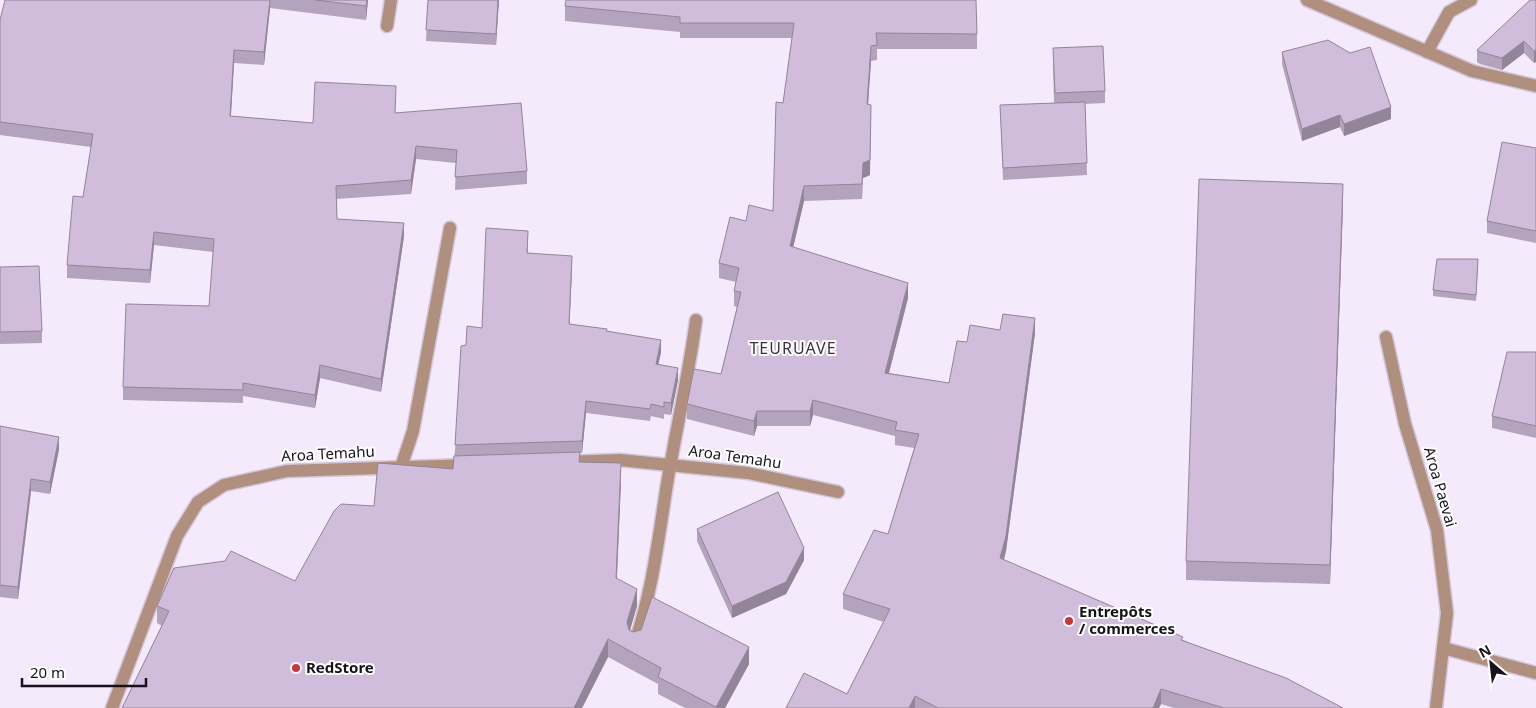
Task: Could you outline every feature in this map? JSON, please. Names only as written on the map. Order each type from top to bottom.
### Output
[{"type":"street","points":[[387,26],[392,0]]},
{"type":"street","points":[[1307,0],[1472,71],[1536,86]]},
{"type":"street","points":[[1427,52],[1449,12],[1471,0]]},
{"type":"street","points":[[401,467],[413,431],[450,228]]},
{"type":"street","points":[[635,642],[645,612],[670,465],[688,382],[696,320]]},
{"type":"street","name":"Aroa Paevai","points":[[1386,337],[1405,424],[1438,530],[1446,613],[1436,708]]},
{"type":"street","name":"Aroa Temahu","points":[[553,463],[620,460],[670,465],[748,473],[838,492]]},
{"type":"street","name":"Aroa Temahu","points":[[112,708],[177,536],[198,502],[224,485],[287,471],[486,465]]},
{"type":"street","points":[[1443,648],[1536,673]]},
{"type":"building","points":[[5,0],[270,0],[264,52],[234,50],[230,116],[313,123],[315,82],[396,86],[395,113],[521,103],[527,171],[455,177],[457,150],[416,146],[411,180],[336,186],[337,219],[404,223],[381,379],[320,365],[315,395],[243,383],[243,390],[123,387],[126,304],[209,306],[214,239],[154,232],[150,270],[67,265],[73,196],[83,197],[93,134],[0,122],[0,20]]},
{"type":"building","points":[[315,0],[367,0],[366,6]]},
{"type":"building","points":[[428,0],[498,0],[496,34],[426,30]]},
{"type":"building","points":[[566,0],[976,0],[977,34],[876,33],[877,45],[871,46],[867,104],[871,105],[870,160],[863,163],[862,184],[804,186],[790,246],[908,283],[885,373],[949,383],[957,341],[967,342],[970,325],[1000,330],[1003,314],[1035,318],[1006,536],[1000,558],[1183,637],[1181,640],[1286,678],[1343,708],[1224,708],[1161,689],[1153,708],[938,708],[915,696],[909,708],[786,708],[804,673],[847,694],[890,609],[843,594],[874,530],[888,534],[919,434],[895,430],[897,422],[813,400],[810,411],[757,411],[754,421],[687,404],[694,369],[721,374],[741,292],[734,291],[739,268],[719,263],[730,217],[746,221],[749,205],[773,211],[776,102],[783,103],[794,23],[680,23],[680,17],[565,6]]},
{"type":"building","points":[[1530,0],[1536,0],[1536,50],[1534,51],[1524,41],[1502,58],[1477,50]]},
{"type":"building","points":[[1328,40],[1350,53],[1370,47],[1391,107],[1344,124],[1340,115],[1302,129],[1282,52]]},
{"type":"building","points":[[1103,46],[1105,91],[1055,93],[1053,48]]},
{"type":"building","points":[[1085,102],[1087,163],[1003,168],[1000,105]]},
{"type":"building","points":[[1502,142],[1536,148],[1536,231],[1487,221]]},
{"type":"building","points":[[1199,179],[1343,184],[1330,565],[1186,561]]},
{"type":"building","points":[[486,228],[528,231],[527,253],[572,256],[569,324],[607,329],[606,331],[661,340],[656,364],[678,368],[671,403],[664,402],[664,407],[651,404],[650,409],[586,401],[582,441],[455,445],[461,346],[466,345],[467,326],[482,328]]},
{"type":"building","points":[[1437,259],[1478,259],[1476,295],[1433,290]]},
{"type":"building","points":[[39,266],[42,331],[0,332],[0,267]]},
{"type":"building","points":[[1507,352],[1536,352],[1536,426],[1492,416]]},
{"type":"building","points":[[0,426],[59,437],[50,482],[31,479],[18,587],[0,585]]},
{"type":"building","points":[[580,452],[579,462],[621,463],[616,578],[637,589],[627,622],[629,630],[633,632],[641,630],[652,597],[749,647],[716,707],[658,677],[661,668],[608,639],[574,708],[122,708],[169,611],[157,606],[174,568],[225,561],[231,551],[295,581],[334,511],[341,504],[374,506],[378,463],[453,469],[454,456]]},
{"type":"building","points":[[778,492],[804,548],[786,582],[732,606],[697,529]]},
{"type":"place","name":"Entrepôts / commerces","points":[[1069,621]]},
{"type":"place","name":"RedStore","points":[[296,668]]},
{"type":"district","name":"TEURUAVE","points":[[793,348]]}]
